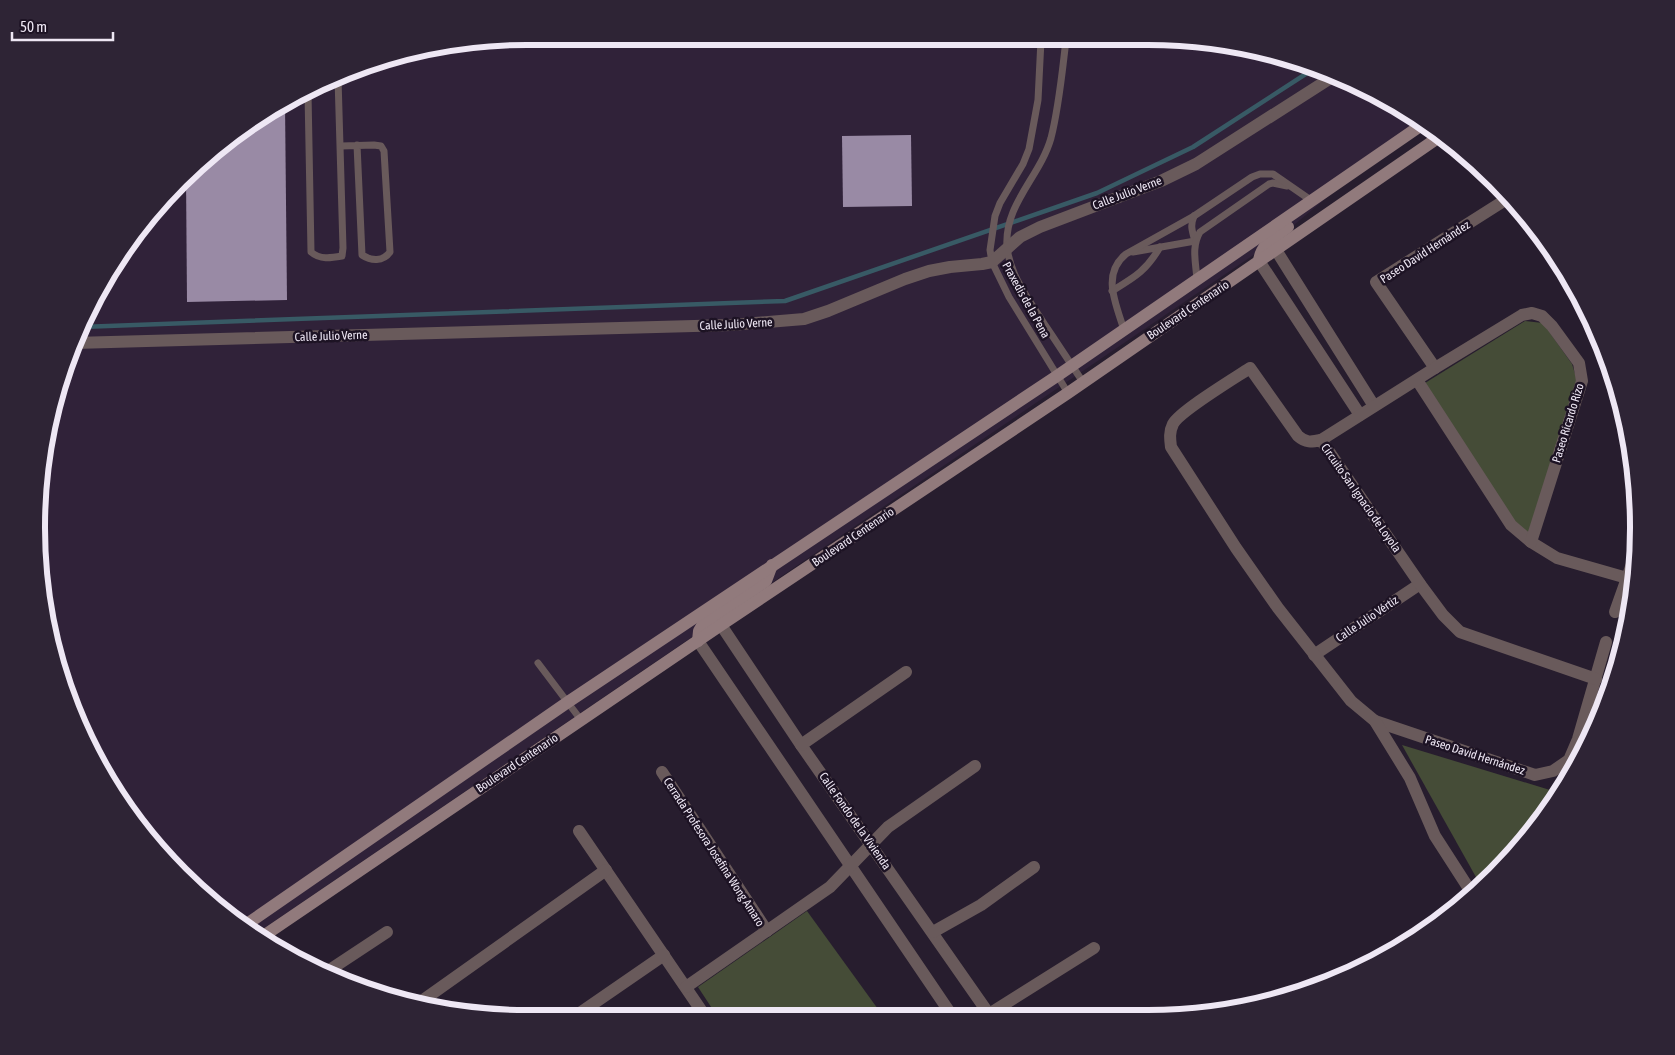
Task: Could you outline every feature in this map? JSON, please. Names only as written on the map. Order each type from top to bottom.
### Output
[{"type":"main road","name":"Boulevard Centenario","points":[[250,922],[568,702],[1057,376],[1417,127]]},
{"type":"main road","points":[[1411,157],[1431,138]]},
{"type":"main road","name":"Boulevard Centenario","points":[[267,934],[721,625],[1068,393],[1435,140]]},
{"type":"main road","points":[[1260,261],[1261,251],[1265,245],[1303,216],[1348,175]]},
{"type":"main road","points":[[825,529],[838,547]]},
{"type":"main road","points":[[698,641],[699,631],[703,624],[766,581],[772,566]]},
{"type":"main road","points":[[372,838],[382,855]]},
{"type":"street","name":"Calle Julio Verne","points":[[82,343],[730,325],[804,319],[929,271],[992,262],[1008,241],[1161,181],[1196,164],[1327,80]]},
{"type":"street","name":"Paseo David Hernández","points":[[1435,368],[1376,282],[1503,201]]},
{"type":"street","points":[[1276,250],[1374,406]]},
{"type":"street","points":[[1260,261],[1360,415]]},
{"type":"street","name":"Paseo Ricardo Rizo","points":[[1435,368],[1522,315],[1532,313],[1542,316],[1552,326],[1579,363],[1582,380],[1531,542]]},
{"type":"street","name":"Circuito San Ignacio de Loyola","points":[[1375,721],[1351,700],[1278,608],[1236,548],[1171,447],[1169,436],[1173,423],[1183,413],[1250,368],[1298,436],[1304,441],[1321,440],[1420,584],[1443,615],[1460,632],[1596,679]]},
{"type":"street","points":[[1321,440],[1435,368]]},
{"type":"street","points":[[1416,380],[1512,525],[1531,542],[1558,558],[1627,578],[1615,612]]},
{"type":"street","name":"Calle Julio Vértiz","points":[[1314,655],[1420,584]]},
{"type":"street","name":"Calle Fondo de la Vivienda","points":[[721,625],[801,745],[986,1010]]},
{"type":"street","points":[[698,641],[948,1010]]},
{"type":"street","name":"Paseo David Hernández","points":[[1375,721],[1535,775],[1553,771],[1569,760],[1578,740],[1606,642]]},
{"type":"street","points":[[801,745],[906,672]]},
{"type":"street","points":[[1375,721],[1410,778],[1435,836],[1468,888]]},
{"type":"street","points":[[686,987],[830,887],[888,827],[975,766]]},
{"type":"street","name":"Cerrada Profesora Josefina Wong Amaro","points":[[662,772],[767,931]]},
{"type":"street","points":[[579,831],[701,1010]]},
{"type":"street","points":[[933,932],[981,905],[1034,867]]},
{"type":"street","points":[[424,999],[606,870]]},
{"type":"street","points":[[332,968],[387,932]]},
{"type":"street","points":[[999,1010],[1094,948]]},
{"type":"street","points":[[584,1010],[664,955]]},
{"type":"lane","name":"Praxedis de la Pena","points":[[1041,45],[1038,100],[1029,150],[1000,203],[995,216],[991,241],[992,262],[1009,297],[1068,393]]},
{"type":"lane","name":"Praxedis de la Pena","points":[[1065,45],[1050,140],[1037,169],[1015,204],[1008,241],[1013,270],[1022,289],[1083,382]]},
{"type":"lane","points":[[308,98],[311,252],[316,257],[332,258],[342,256],[338,84]]},
{"type":"lane","points":[[341,146],[357,145],[374,145],[381,146],[384,150],[390,252],[380,260],[368,259],[362,255],[357,145]]},
{"type":"lane","points":[[1124,330],[1112,291],[1111,277],[1119,260],[1126,254],[1194,216],[1260,174],[1273,174],[1312,201]]},
{"type":"lane","points":[[1195,241],[1200,232],[1269,184],[1273,183],[1292,188]]},
{"type":"lane","points":[[1194,216],[1191,222],[1191,230],[1195,241],[1197,280]]},
{"type":"lane","points":[[1126,254],[1195,241]]},
{"type":"lane","points":[[1112,291],[1150,264],[1160,247]]},
{"type":"lane","points":[[538,663],[581,720]]},
{"type":"shaded area","points":[[496,46],[1179,46],[1242,54],[1303,71],[1361,95],[1414,125],[1277,239],[261,930],[209,890],[165,846],[126,796],[95,741],[82,712],[61,652],[54,622],[46,559],[45,528],[46,496],[54,433],[61,403],[82,343],[95,314],[126,259],[165,209],[186,186],[209,165],[259,126],[314,95],[343,82],[403,61],[433,54]]},
{"type":"green space","points":[[1525,321],[1543,323],[1572,364],[1577,380],[1528,534],[1514,522],[1425,383]]},
{"type":"green space","points":[[1402,745],[1550,790],[1547,799],[1510,846],[1477,880]]},
{"type":"green space","points":[[807,911],[879,1010],[713,1010],[698,987]]},
{"type":"building","points":[[285,111],[287,300],[187,302],[186,186],[234,145],[259,126]]},
{"type":"building","points":[[911,135],[912,206],[843,207],[842,136]]},
{"type":"waterway","points":[[89,327],[785,301],[1097,193],[1193,147],[1308,73]]}]
